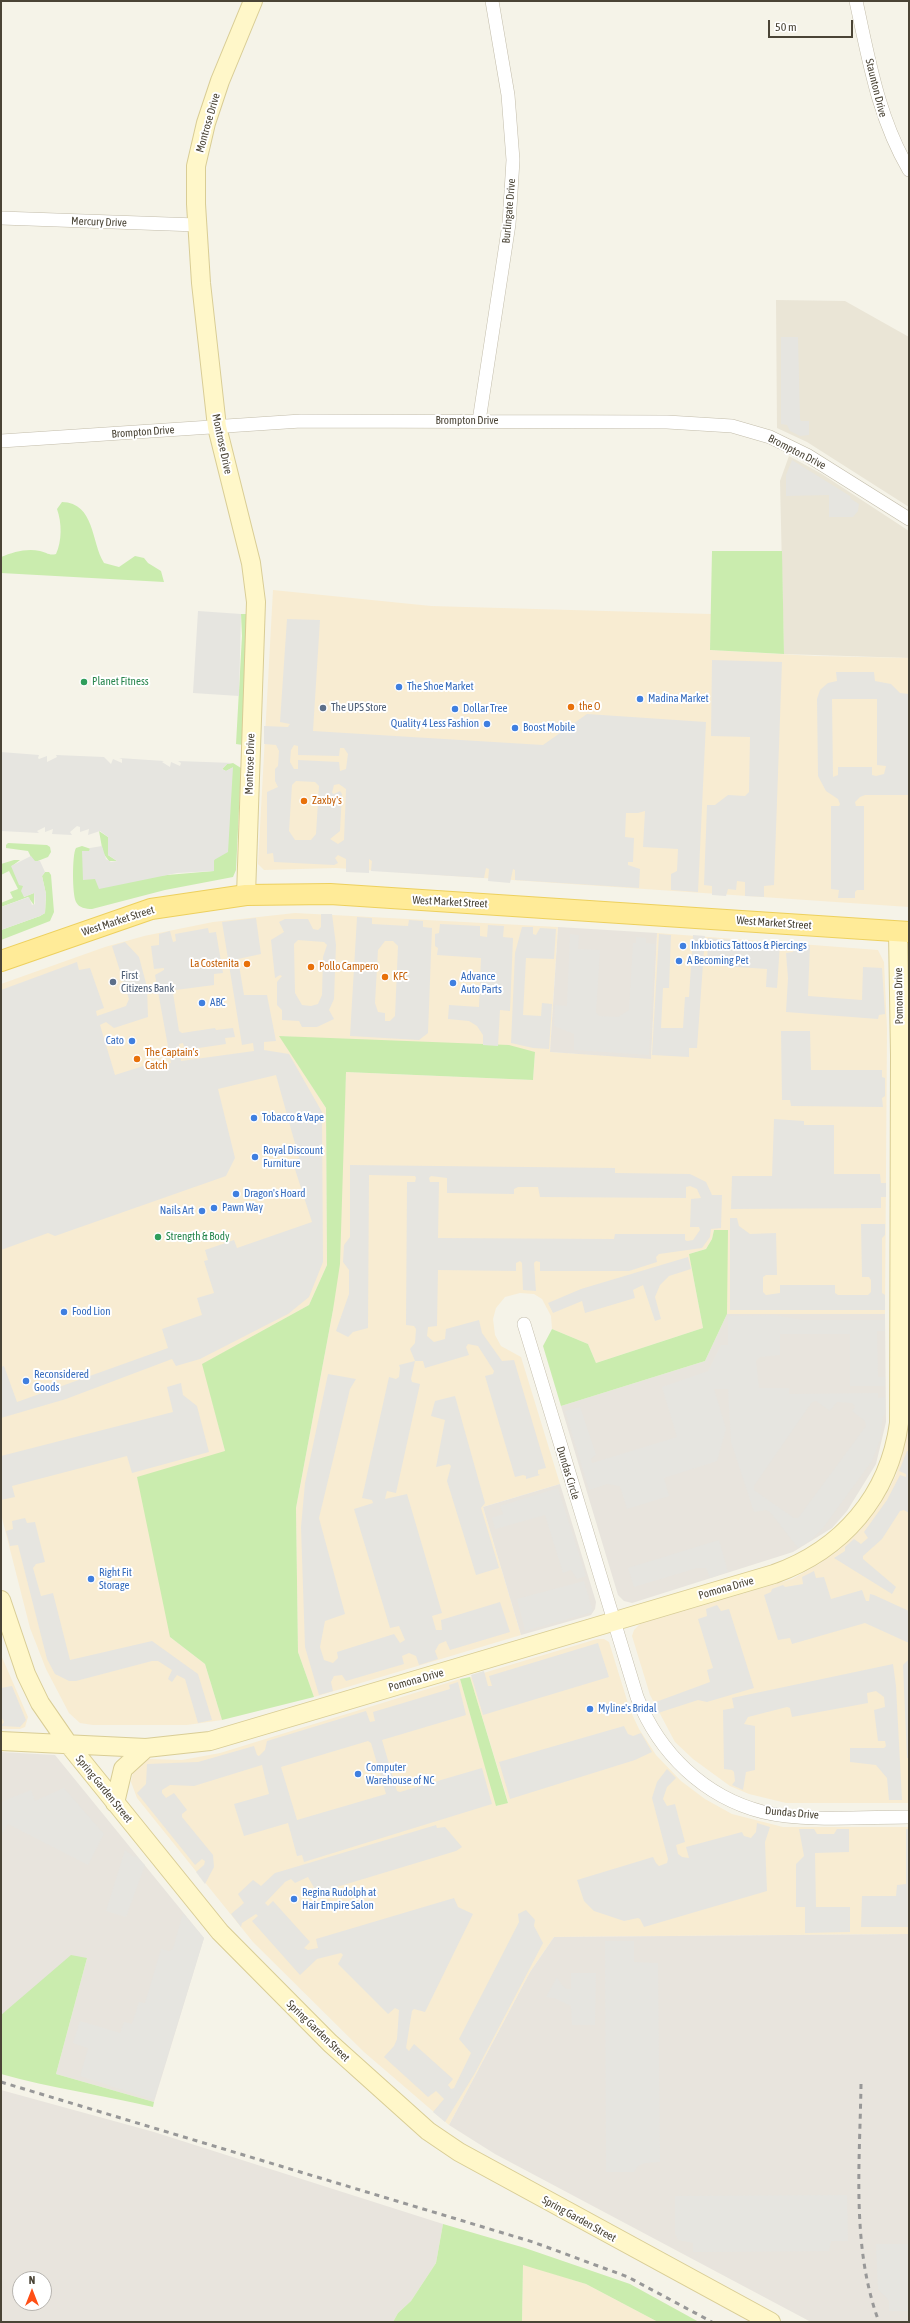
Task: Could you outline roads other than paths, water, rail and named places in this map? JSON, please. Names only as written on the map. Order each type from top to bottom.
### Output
[{"type":"main road","name":"West Market Street","points":[[1,961],[151,909],[246,895],[330,894],[903,932]]},
{"type":"street","name":"Montrose Drive","points":[[246,895],[256,602],[251,563],[217,428],[197,225],[196,166],[206,123],[220,81],[253,1]]},
{"type":"street","name":"Burlingate Drive","points":[[479,421],[509,224],[513,160],[508,95],[492,1]]},
{"type":"street","name":"Staunton Drive","points":[[856,1],[884,120],[894,145],[909,170]]},
{"type":"street","name":"Mercury Drive","points":[[1,218],[197,225]]},
{"type":"street","name":"Brompton Drive","points":[[1,441],[217,428],[301,421],[667,422],[732,426],[770,437],[808,455],[909,519]]},
{"type":"street","name":"Pomona Drive","points":[[1,1741],[146,1748],[188,1744],[229,1736],[774,1574],[810,1559],[850,1526],[872,1499],[882,1480],[894,1447],[900,1407],[903,932]]},
{"type":"street","name":"Dundas Circle","points":[[524,1324],[581,1517],[615,1621]]},
{"type":"street","name":"Spring Garden Street","points":[[1,1600],[26,1674],[40,1703],[69,1745],[220,1932],[243,1957],[330,2043],[428,2131],[496,2174],[771,2322]]},
{"type":"street","name":"Dundas Drive","points":[[615,1621],[637,1697],[657,1737],[680,1764],[714,1792],[757,1810],[782,1815],[909,1817]]},
{"type":"street","points":[[115,1803],[123,1768],[146,1748]]},
{"type":"railway","points":[[1,2082],[533,2242],[628,2277],[712,2322]]},
{"type":"railway","points":[[861,2084],[859,2174],[861,2234],[864,2264],[870,2293],[879,2322]]},
{"type":"place","name":"Planet Fitness","points":[[84,682]]},
{"type":"place","name":"The Shoe Market","points":[[399,687]]},
{"type":"place","name":"Madina Market","points":[[640,699]]},
{"type":"place","name":"the O","points":[[571,707]]},
{"type":"place","name":"The UPS Store","points":[[323,708]]},
{"type":"place","name":"Dollar Tree","points":[[455,709]]},
{"type":"place","name":"Quality 4 Less Fashion","points":[[487,724]]},
{"type":"place","name":"Boost Mobile","points":[[515,728]]},
{"type":"place","name":"Zaxby's","points":[[304,801]]},
{"type":"place","name":"Inkbiotics Tattoos & Piercings","points":[[683,946]]},
{"type":"place","name":"A Becoming Pet","points":[[679,961]]},
{"type":"place","name":"La Costenita","points":[[247,964]]},
{"type":"place","name":"Pollo Campero","points":[[311,967]]},
{"type":"place","name":"KFC","points":[[385,977]]},
{"type":"place","name":"First Citizens Bank","points":[[113,982]]},
{"type":"place","name":"Advance Auto Parts","points":[[453,983]]},
{"type":"place","name":"ABC","points":[[202,1003]]},
{"type":"place","name":"Cato","points":[[132,1041]]},
{"type":"place","name":"The Captain's Catch","points":[[137,1059]]},
{"type":"place","name":"Tobacco & Vape","points":[[254,1118]]},
{"type":"place","name":"Royal Discount Furniture","points":[[255,1157]]},
{"type":"place","name":"Dragon's Hoard","points":[[236,1194]]},
{"type":"place","name":"Pawn Way","points":[[214,1208]]},
{"type":"place","name":"Nails Art","points":[[202,1211]]},
{"type":"place","name":"Strength & Body","points":[[158,1237]]},
{"type":"place","name":"Food Lion","points":[[64,1312]]},
{"type":"place","name":"Reconsidered Goods","points":[[26,1381]]},
{"type":"place","name":"Right Fit Storage","points":[[91,1579]]},
{"type":"place","name":"Myline's Bridal","points":[[590,1709]]},
{"type":"place","name":"Computer Warehouse of NC","points":[[358,1774]]},
{"type":"place","name":"Regina Rudolph at Hair Empire Salon","points":[[294,1899]]}]
